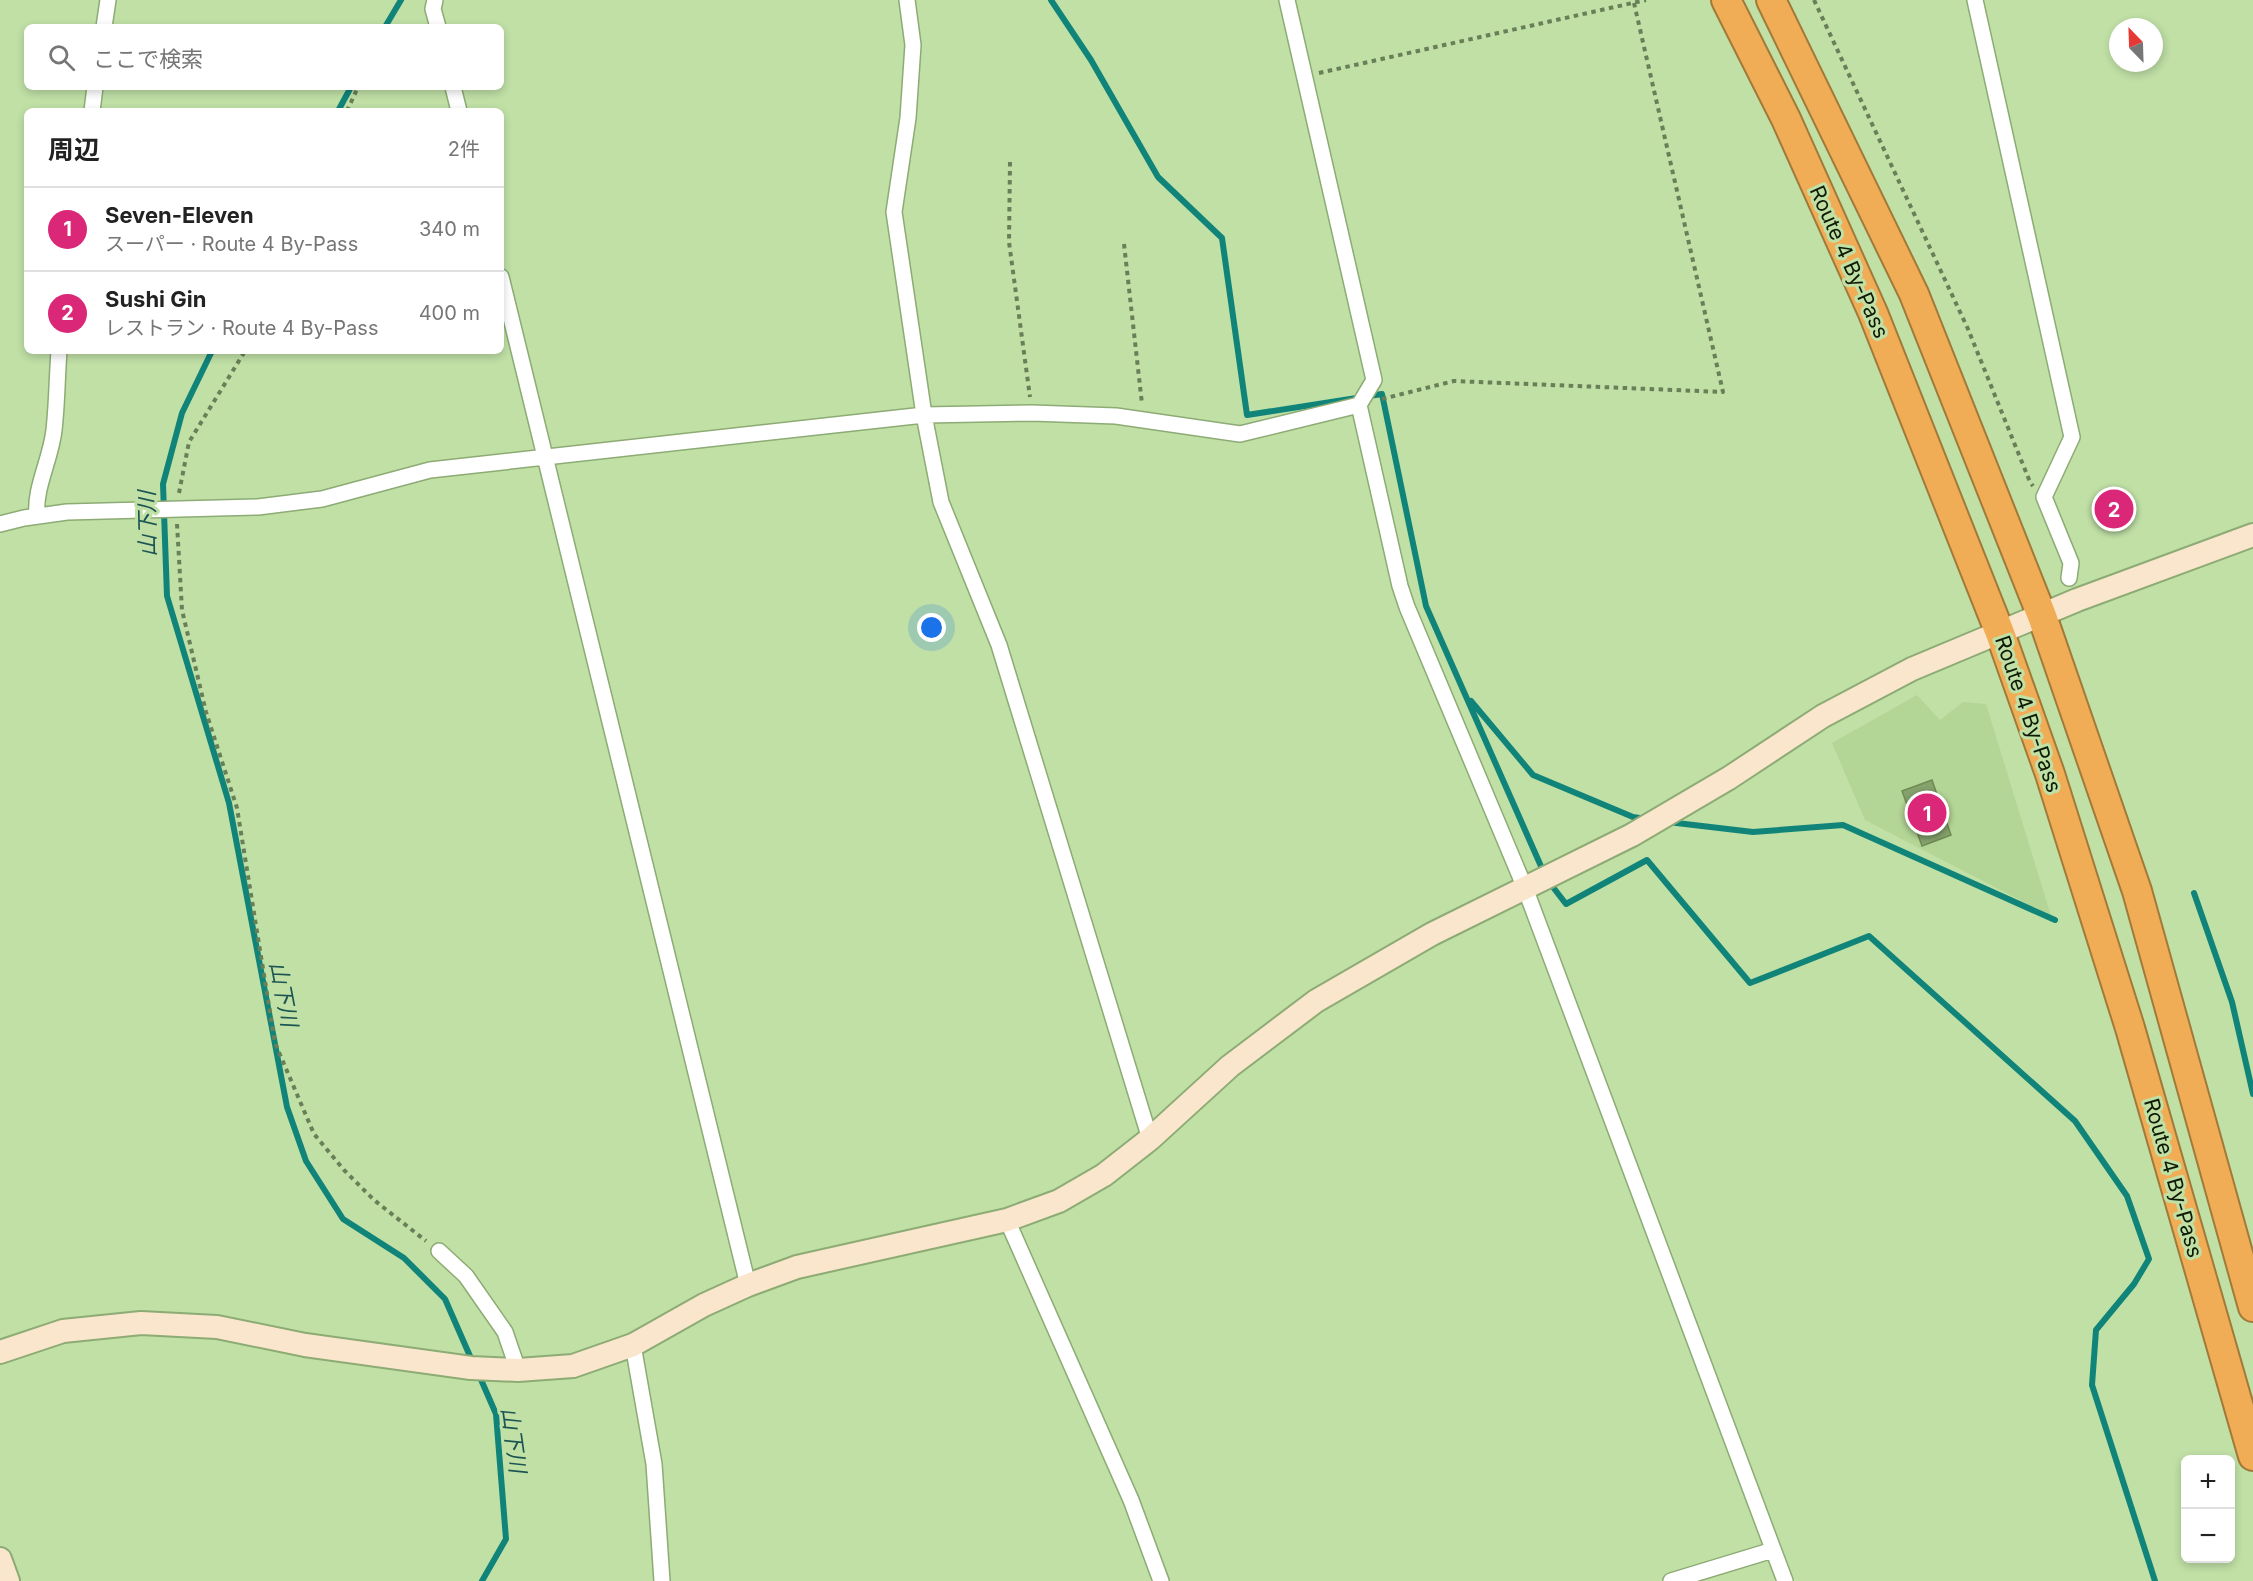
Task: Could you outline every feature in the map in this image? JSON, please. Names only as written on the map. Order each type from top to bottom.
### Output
[{"type":"highway","name":"Route 4 By-Pass","points":[[1726,0],[1785,119],[1873,313],[2000,633],[2050,774],[2126,1016],[2253,1456]]},
{"type":"highway","name":"Route 4 By-Pass","points":[[1771,0],[1914,294],[2042,615],[2137,891],[2253,1307]]},
{"type":"street","points":[[104,24],[108,0]]},
{"type":"street","points":[[435,0],[433,9],[437,24]]},
{"type":"street","points":[[907,0],[913,45],[908,118],[894,212],[924,415],[942,502],[999,645],[1150,1139]]},
{"type":"street","points":[[1287,0],[1374,380],[1359,405],[1400,586],[1525,888],[1785,1581]]},
{"type":"street","points":[[1975,0],[2072,437],[2044,497],[2071,563],[2069,578]]},
{"type":"street","points":[[92,108],[95,90]]},
{"type":"street","points":[[454,90],[458,108]]},
{"type":"street","points":[[504,289],[748,1284]]},
{"type":"street","points":[[37,516],[36,505],[54,430],[59,354]]},
{"type":"street","points":[[0,524],[67,512],[258,507],[322,499],[430,470],[924,415],[1032,413],[1116,416],[1240,434],[1359,405]]},
{"type":"street","points":[[0,1352],[63,1331],[141,1323],[217,1327],[305,1345],[471,1368],[518,1370],[573,1366],[633,1345],[704,1305],[748,1284],[797,1267],[1007,1220],[1059,1202],[1104,1175],[1150,1139],[1230,1066],[1316,1001],[1432,934],[1642,829],[1729,778],[1823,716],[1912,669],[2077,600],[2253,535]]},
{"type":"street","points":[[1007,1220],[1131,1500],[1161,1581]]},
{"type":"street","points":[[439,1251],[466,1276],[505,1332],[518,1370]]},
{"type":"street","points":[[633,1345],[654,1464],[662,1581]]},
{"type":"street","points":[[1671,1581],[1773,1550]]},
{"type":"street","points":[[0,1559],[8,1581]]},
{"type":"path","points":[[1305,76],[1646,0]]},
{"type":"path","points":[[1814,0],[1968,329],[2030,482],[2044,497]]},
{"type":"path","points":[[1359,405],[1454,381],[1723,392],[1634,3]]},
{"type":"path","points":[[349,108],[357,90]]},
{"type":"path","points":[[1010,162],[1009,242],[1032,413]]},
{"type":"path","points":[[1124,244],[1143,420]]},
{"type":"path","points":[[243,354],[189,442],[176,509],[182,610],[206,712],[237,808],[275,1043],[314,1134],[344,1170],[374,1200],[439,1251]]},
{"type":"shaded area","points":[[1917,695],[1940,720],[1963,702],[1986,704],[2051,916],[1865,820],[1832,743]]},
{"type":"building","points":[[1932,780],[1951,835],[1922,846],[1902,791]]},
{"type":"waterway","name":"山下川","points":[[387,24],[401,0]]},
{"type":"waterway","points":[[1051,0],[1091,60],[1158,177],[1222,238],[1247,415],[1382,394],[1426,606],[1544,873]]},
{"type":"waterway","name":"山下川","points":[[340,108],[349,90]]},
{"type":"waterway","name":"山下川","points":[[211,354],[182,413],[163,484],[167,596],[229,803],[287,1107],[306,1161],[343,1219],[404,1258],[445,1299],[473,1363]]},
{"type":"waterway","points":[[1471,701],[1533,775],[1633,817],[1646,819]]},
{"type":"waterway","points":[[1668,822],[1753,832],[1843,825],[2055,920]]},
{"type":"waterway","points":[[1549,882],[1566,904],[1647,860],[1750,983],[1869,936],[2075,1121],[2127,1196],[2149,1259],[2134,1284],[2096,1330],[2092,1385],[2155,1581]]},
{"type":"waterway","points":[[2194,893],[2232,1002],[2253,1094]]},
{"type":"waterway","name":"山下川","points":[[479,1375],[496,1414],[506,1539],[482,1581]]},
{"type":"place","name":"Sushi Gin","points":[[2114,509]]},
{"type":"place","name":"Seven-Eleven","points":[[1927,813]]}]
